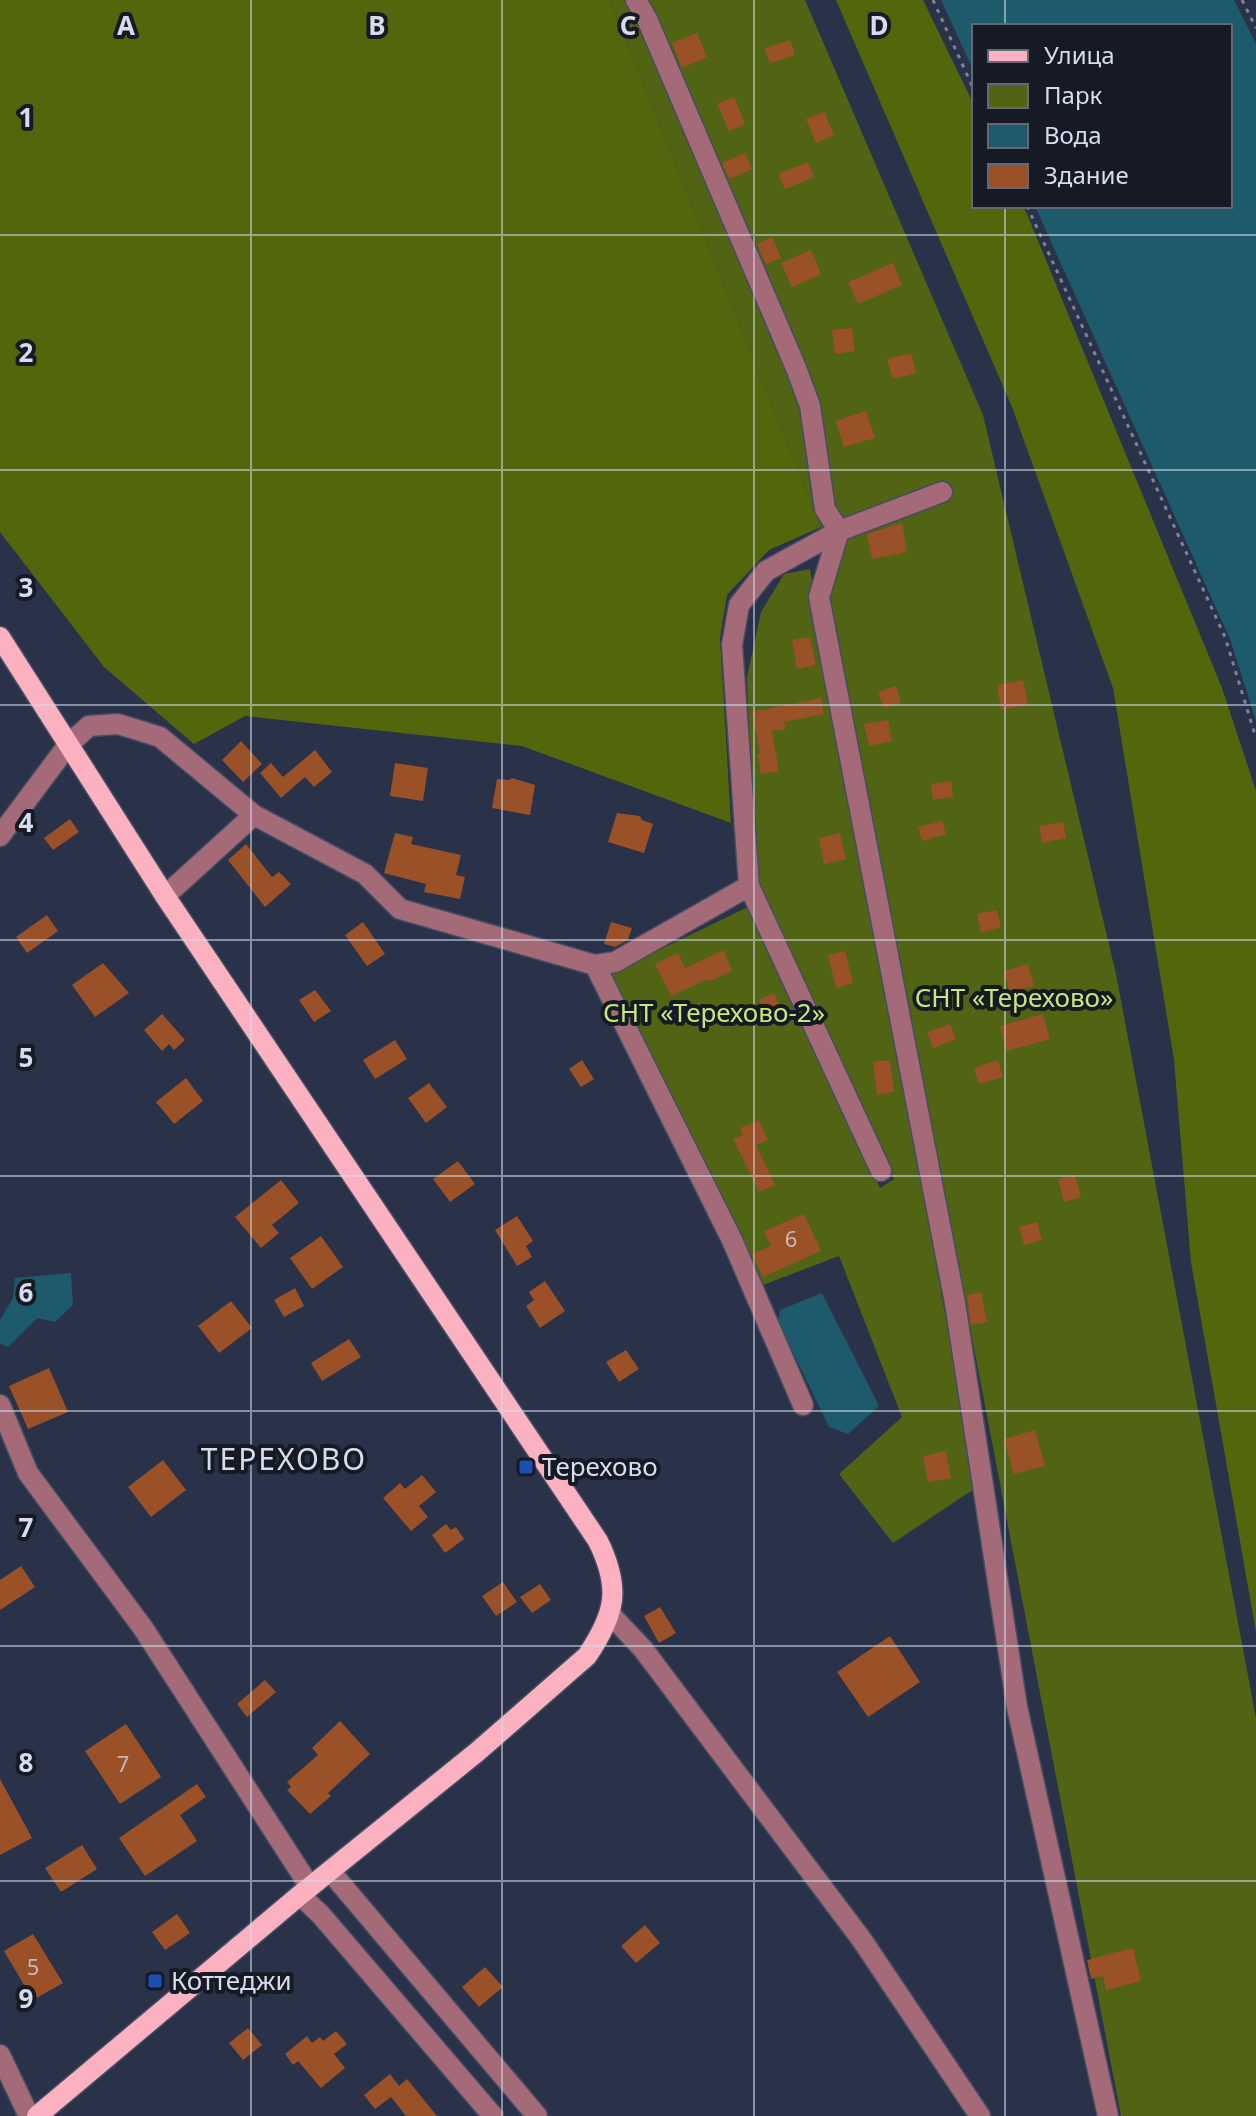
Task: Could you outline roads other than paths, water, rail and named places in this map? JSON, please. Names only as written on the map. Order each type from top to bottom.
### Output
[{"type":"main road","points":[[0,637],[165,896],[598,1541],[611,1568],[614,1596],[610,1614],[587,1656],[442,1781],[305,1891],[37,2116]]},
{"type":"street","points":[[636,0],[647,19],[796,368],[810,406],[825,509],[839,531],[819,597],[955,1303],[1017,1707],[1108,2116]]},
{"type":"street","points":[[881,1171],[749,886],[732,645],[739,605],[766,571],[839,531],[942,492]]},
{"type":"street","points":[[0,836],[68,745],[89,726],[118,724],[160,737],[254,815],[365,874],[400,909],[595,965],[615,962],[749,886]]},
{"type":"street","points":[[165,896],[254,815]]},
{"type":"street","points":[[595,965],[732,1240],[803,1405]]},
{"type":"street","points":[[0,1405],[28,1473],[143,1628],[321,1915],[493,2116]]},
{"type":"street","points":[[610,1614],[643,1649],[862,1940],[980,2116]]},
{"type":"street","points":[[330,1871],[537,2116]]},
{"type":"street","points":[[0,2055],[29,2116]]},
{"type":"water","points":[[941,0],[1234,0],[1256,44],[1256,721],[1230,639],[1036,208],[1232,208],[1232,24],[972,24],[972,68]]},
{"type":"water","points":[[71,1273],[73,1305],[55,1322],[37,1318],[8,1347],[0,1343],[0,1320],[13,1298],[15,1278]]},
{"type":"water","points":[[822,1293],[879,1406],[848,1434],[829,1427],[778,1321],[780,1310]]},
{"type":"place","name":"Терехово","points":[[526,1467]]},
{"type":"place","name":"Коттеджи","points":[[155,1981]]},
{"type":"district","name":"ТЕРЕХОВО","points":[[284,1460]]},
{"type":"park label","name":"СНТ «Терехово»","points":[[1014,998]]},
{"type":"park label","name":"СНТ «Терехово-2»","points":[[714,1013]]}]
